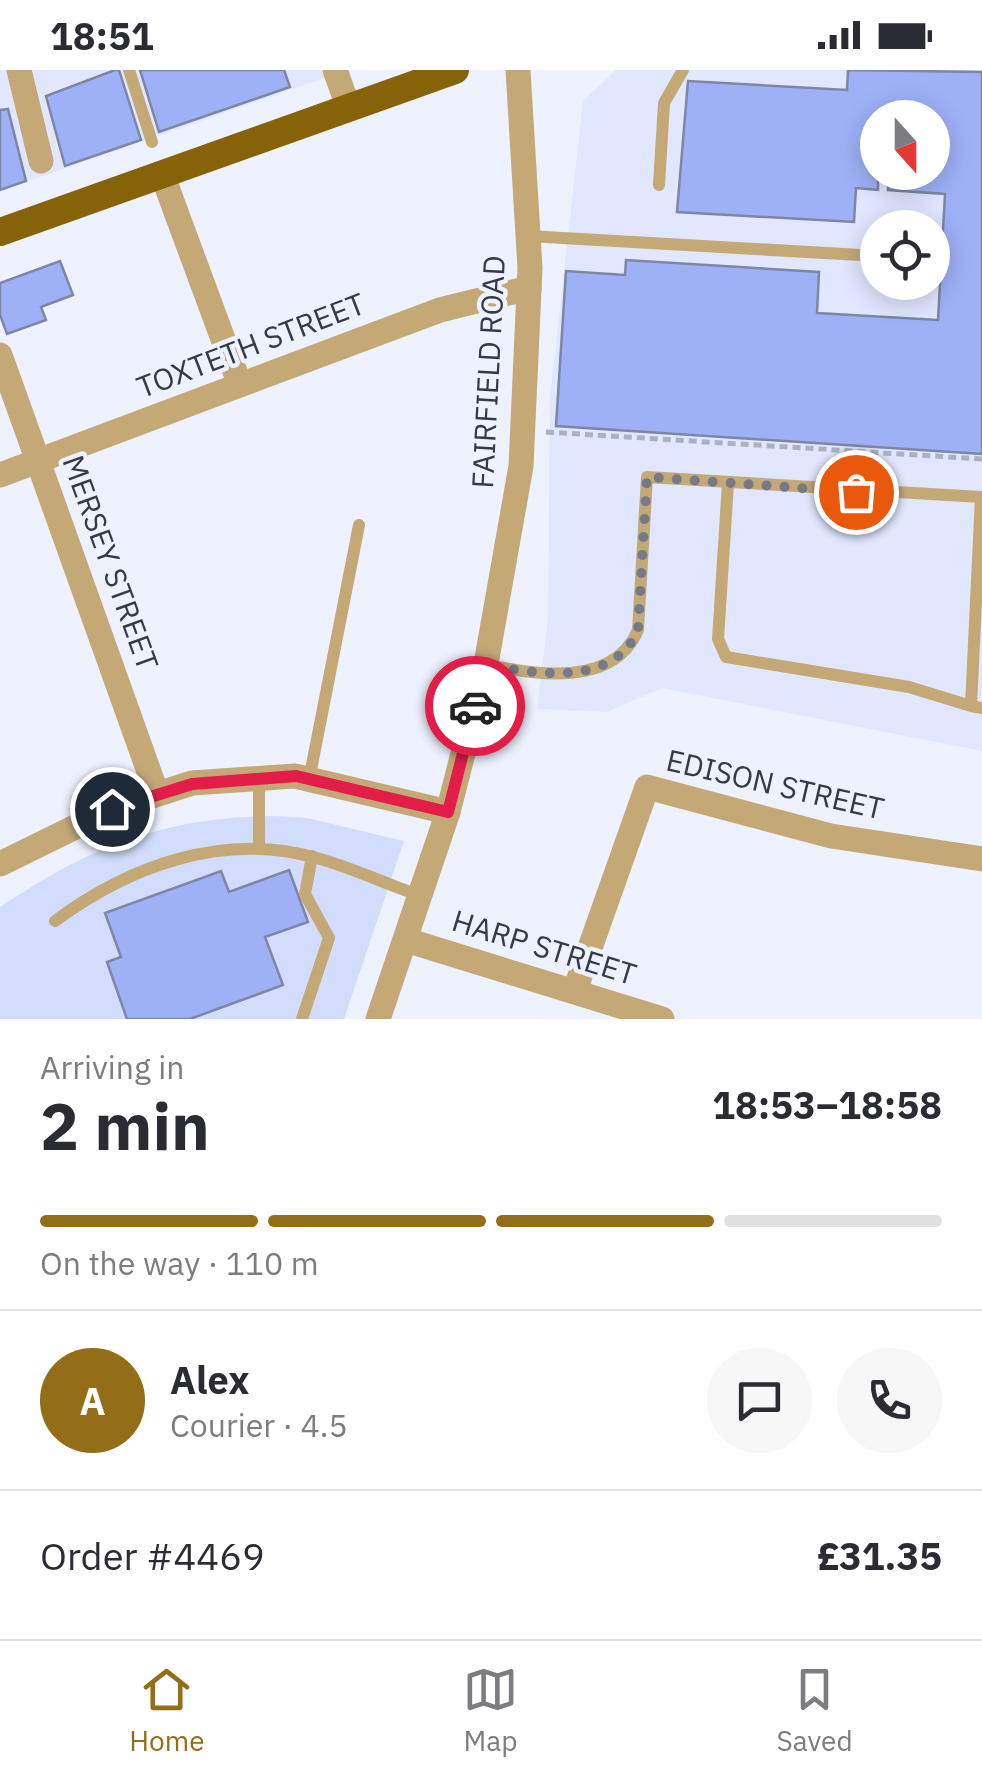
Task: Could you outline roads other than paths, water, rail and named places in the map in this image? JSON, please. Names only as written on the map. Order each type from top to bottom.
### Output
[{"type":"highway","points":[[0,232],[456,70]]},
{"type":"street","points":[[19,70],[41,161]]},
{"type":"street","points":[[335,70],[348,106]]},
{"type":"street","name":"FAIRFIELD ROAD","points":[[378,1019],[448,812],[486,664],[521,466],[528,236],[518,70]]},
{"type":"street","points":[[162,174],[240,386]]},
{"type":"street","name":"TOXTETH STREET","points":[[0,475],[440,310],[528,288]]},
{"type":"street","name":"MERSEY STREET","points":[[0,355],[158,794]]},
{"type":"street","points":[[0,864],[112,809],[192,784],[309,780],[448,812]]},
{"type":"street","name":"EDISON STREET","points":[[575,990],[647,786],[830,836],[982,860]]},
{"type":"street","name":"HARP STREET","points":[[406,940],[575,990],[649,1017]]},
{"type":"lane","points":[[128,70],[152,142]]},
{"type":"lane","points":[[659,185],[664,104],[683,70]]},
{"type":"lane","points":[[528,236],[860,255]]},
{"type":"lane","points":[[486,664],[534,675],[621,659],[638,630],[647,477],[981,497],[976,707],[910,687],[726,657],[718,639],[728,483]]},
{"type":"lane","points":[[309,780],[359,525]]},
{"type":"lane","points":[[258,779],[259,849]]},
{"type":"lane","points":[[54,921],[98,889],[138,871],[180,857],[259,849],[312,856],[421,896]]},
{"type":"lane","points":[[302,1019],[329,938],[305,894],[312,856]]}]
